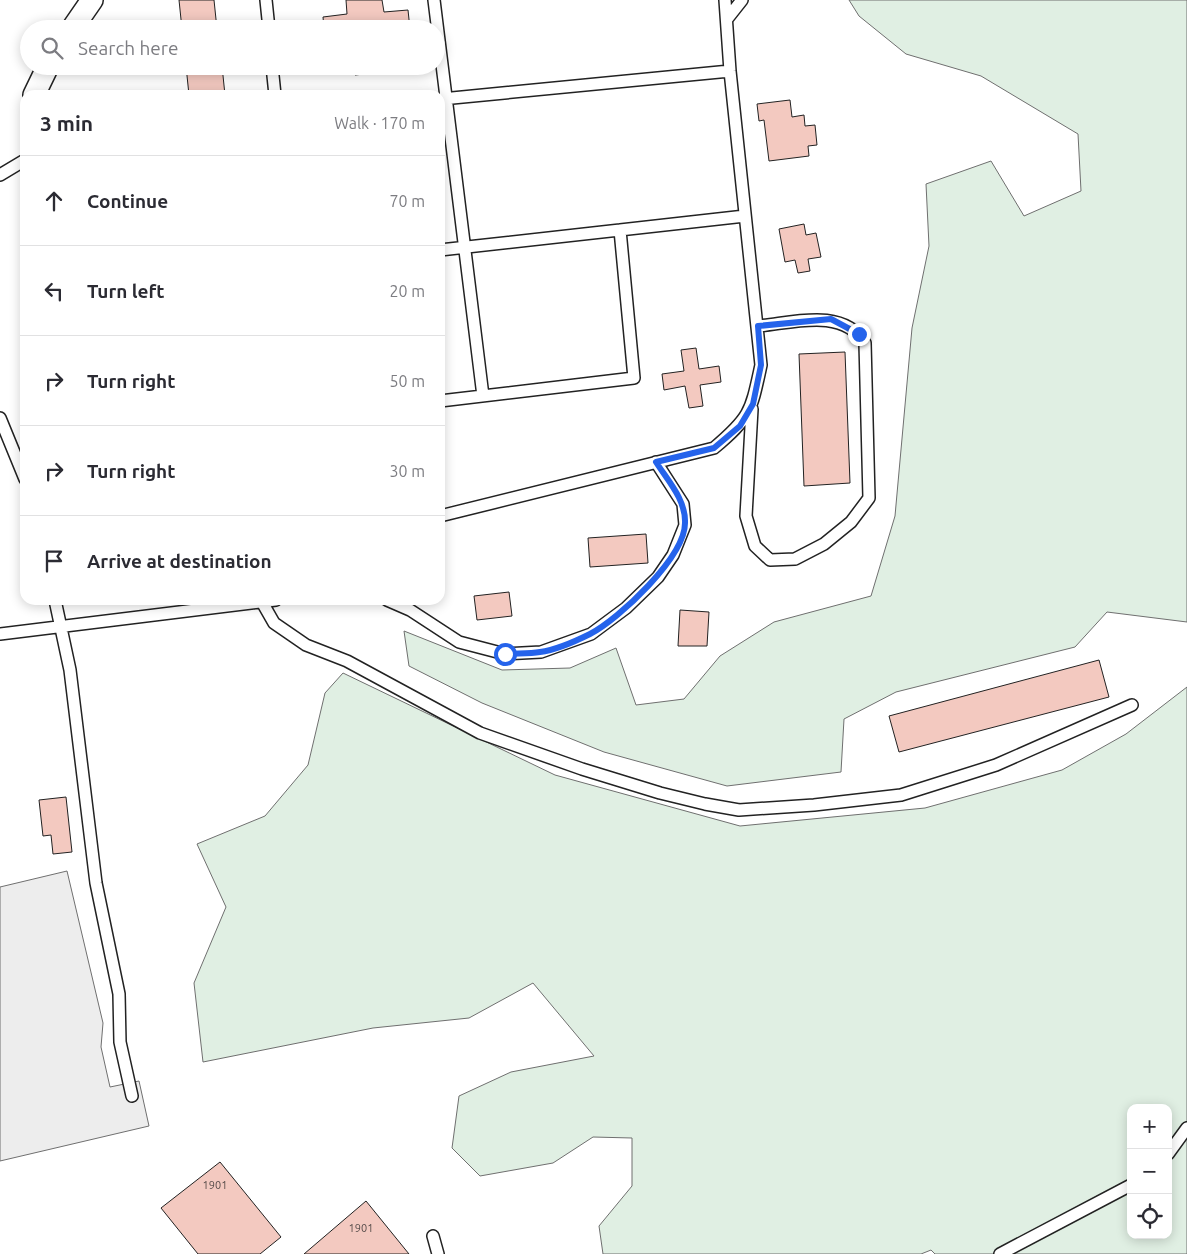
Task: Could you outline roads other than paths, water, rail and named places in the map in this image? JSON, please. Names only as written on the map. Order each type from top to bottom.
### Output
[{"type":"street","points":[[78,20],[92,0]]},
{"type":"street","points":[[36,90],[44,75]]},
{"type":"lane","points":[[266,0],[267,20]]},
{"type":"lane","points":[[434,0],[436,20]]},
{"type":"lane","points":[[726,0],[730,70],[761,365],[753,404],[746,516],[755,546],[770,560],[795,559],[824,544],[844,527],[869,498],[865,343],[859,334],[850,327],[831,319],[758,326]]},
{"type":"lane","points":[[727,19],[742,0]]},
{"type":"lane","points":[[445,99],[730,70]]},
{"type":"lane","points":[[273,75],[274,90]]},
{"type":"lane","points":[[442,75],[443,90]]},
{"type":"lane","points":[[445,106],[466,247],[483,396]]},
{"type":"lane","points":[[0,175],[20,163]]},
{"type":"lane","points":[[445,249],[745,216]]},
{"type":"lane","points":[[445,400],[634,378],[620,230]]},
{"type":"lane","points":[[445,515],[714,448],[740,426],[753,404]]},
{"type":"lane","points":[[0,418],[20,467]]},
{"type":"lane","points":[[398,605],[410,610],[459,642],[505,654],[541,652],[591,634],[626,608],[658,577],[672,555],[686,525],[683,504],[656,462]]},
{"type":"lane","points":[[56,605],[70,670],[96,883],[119,994],[120,1042],[132,1096]]},
{"type":"lane","points":[[0,634],[200,605]]},
{"type":"lane","points":[[264,605],[274,623],[306,645],[347,661],[480,733],[582,769],[660,793],[739,810],[814,805],[901,794],[996,765],[1132,705]]},
{"type":"lane","points":[[1172,1149],[1187,1128]]},
{"type":"lane","points":[[1000,1254],[1127,1186]]},
{"type":"lane","points":[[434,1236],[438,1254]]}]
